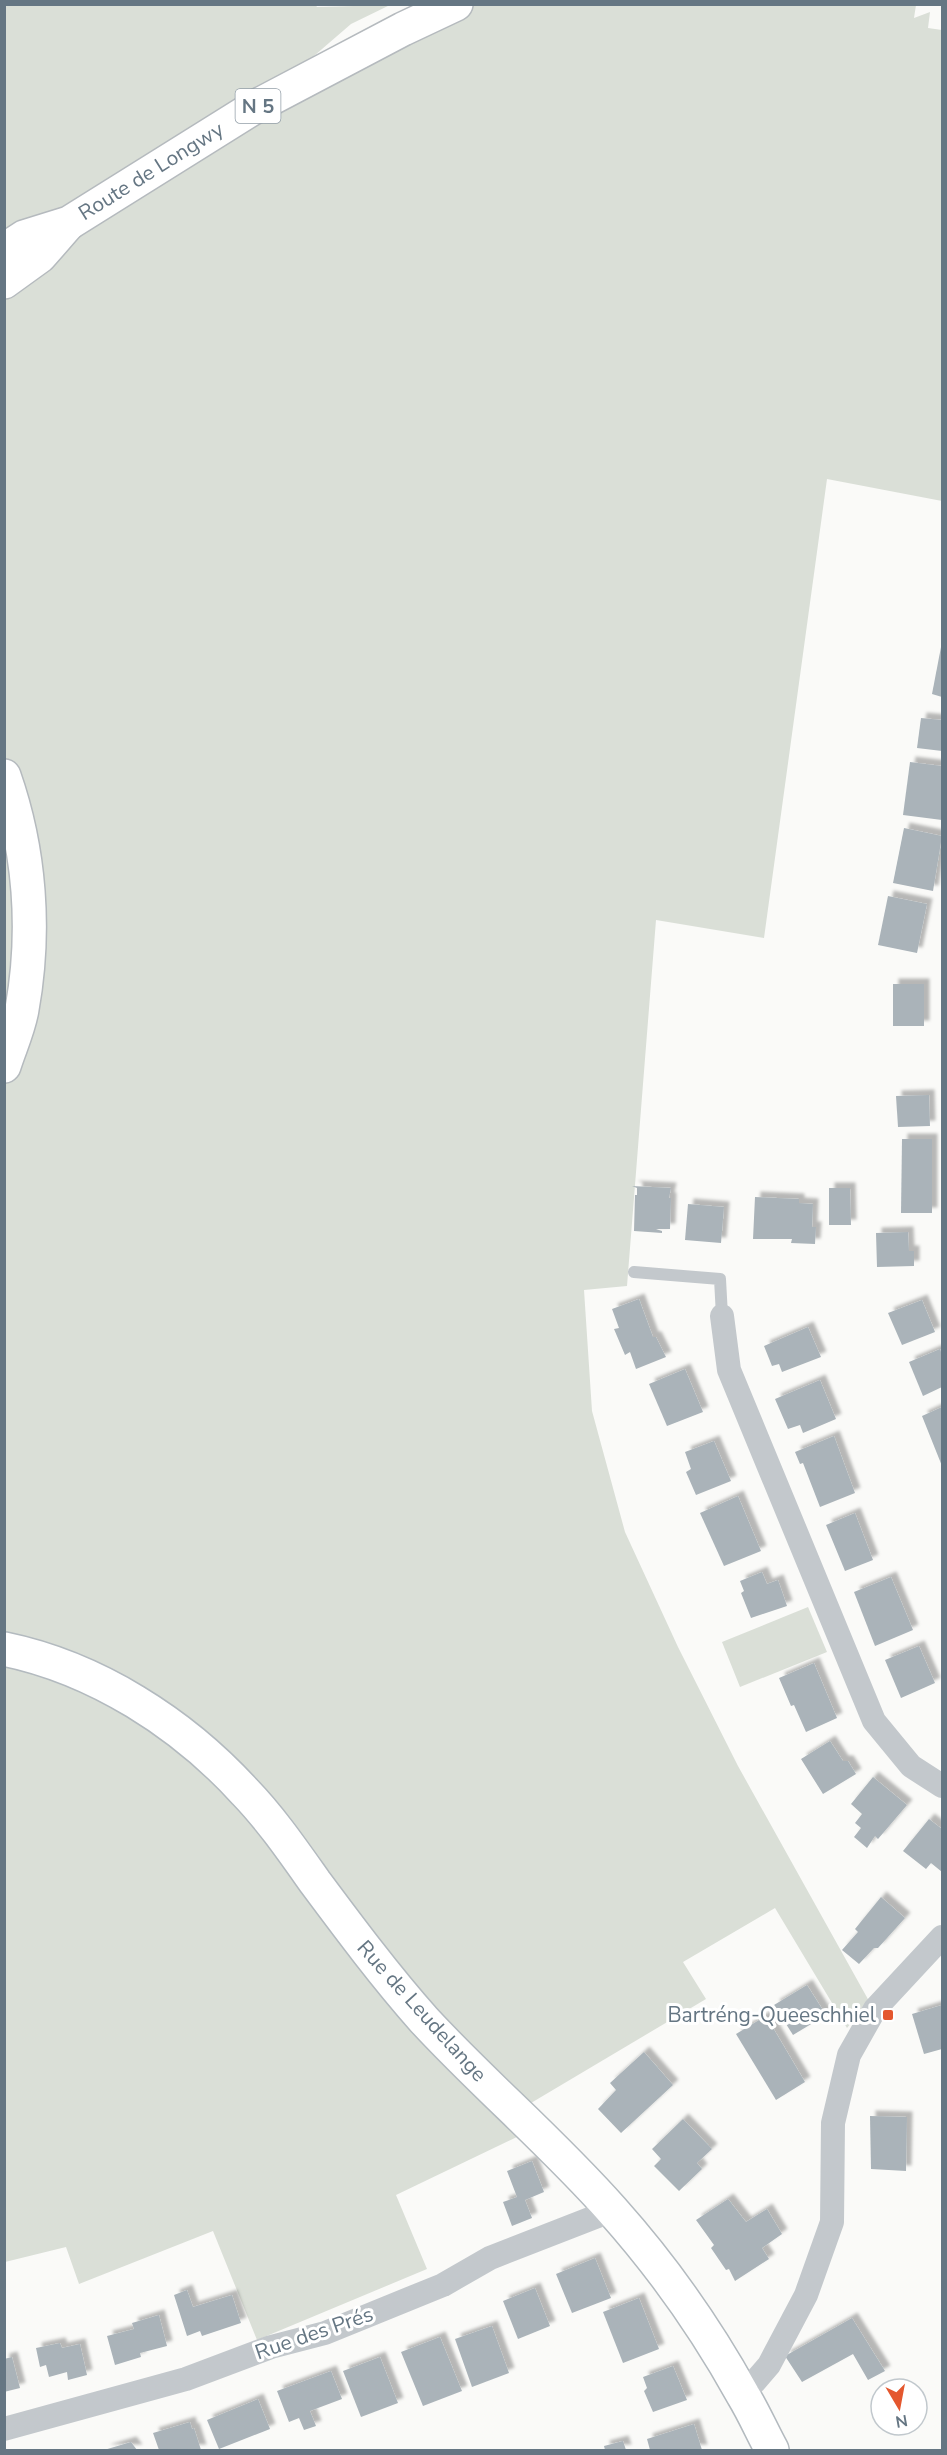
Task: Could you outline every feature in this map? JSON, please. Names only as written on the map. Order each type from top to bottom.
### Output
[{"type":"street","name":"Route de Longwy","points":[[4,250],[24,237],[69,223],[253,108],[403,29],[456,4]]},
{"type":"street","name":"Route de Longwy","points":[[4,282],[40,256],[69,223]]},
{"type":"street","points":[[4,776],[16,810],[28,870],[30,941],[22,1010],[4,1066]]},
{"type":"street","points":[[722,1316],[729,1370],[874,1721],[911,1766],[942,1786]]},
{"type":"street","name":"Rue de Leudelange","points":[[4,1649],[24,1653],[73,1670],[149,1709],[194,1743],[225,1771],[247,1794],[366,1952],[424,2019],[613,2210],[680,2295],[743,2395],[772,2451]]},
{"type":"street","points":[[743,2395],[769,2365],[806,2295],[832,2223],[833,2123],[849,2055],[875,2009],[942,1937]]},
{"type":"street","name":"Rue des Prés","points":[[4,2429],[186,2379],[271,2346],[325,2332],[443,2285],[490,2258],[613,2210]]},
{"type":"lane","points":[[634,1272],[720,1279],[722,1316]]},
{"type":"shaded area","points":[[315,4],[317,7],[390,5],[351,24],[256,106],[456,5],[916,5],[914,18],[930,12],[928,28],[942,30],[942,501],[827,479],[764,938],[656,920],[627,1286],[584,1290],[592,1411],[625,1532],[678,1647],[738,1766],[869,2001],[847,2028],[775,1908],[683,1962],[706,1999],[531,2103],[519,2136],[396,2195],[427,2269],[257,2340],[213,2231],[79,2284],[66,2247],[5,2262],[4,5]]},
{"type":"shaded area","points":[[808,1607],[827,1652],[740,1687],[722,1642]]},
{"type":"building","points":[[942,647],[942,697],[932,694]]},
{"type":"building","points":[[921,718],[942,720],[942,751],[917,748]]},
{"type":"building","points":[[910,762],[942,766],[942,820],[903,815]]},
{"type":"building","points":[[904,828],[942,836],[933,891],[893,883]]},
{"type":"building","points":[[888,896],[927,904],[917,953],[878,945]]},
{"type":"building","points":[[893,984],[924,984],[924,1026],[893,1026]]},
{"type":"building","points":[[929,1095],[930,1126],[898,1127],[896,1096]]},
{"type":"building","points":[[902,1139],[932,1139],[932,1213],[901,1213]]},
{"type":"building","points":[[632,1186],[671,1188],[670,1229],[656,1229],[662,1233],[634,1231],[637,1188]]},
{"type":"building","points":[[829,1188],[850,1188],[851,1225],[829,1225]]},
{"type":"building","points":[[755,1197],[799,1199],[799,1203],[813,1204],[812,1227],[816,1227],[815,1244],[791,1243],[792,1239],[753,1239]]},
{"type":"building","points":[[688,1204],[724,1207],[721,1243],[685,1240]]},
{"type":"building","points":[[908,1232],[909,1251],[914,1251],[914,1266],[877,1267],[876,1233]]},
{"type":"building","points":[[639,1299],[653,1337],[656,1337],[666,1357],[636,1369],[630,1352],[625,1355],[614,1329],[619,1328],[612,1309]]},
{"type":"building","points":[[922,1300],[935,1332],[902,1345],[888,1313]]},
{"type":"building","points":[[808,1327],[821,1357],[782,1372],[779,1364],[772,1366],[764,1346]]},
{"type":"building","points":[[940,1349],[942,1387],[923,1396],[909,1362]]},
{"type":"building","points":[[685,1369],[703,1412],[667,1426],[649,1384]]},
{"type":"building","points":[[820,1380],[836,1419],[803,1433],[800,1425],[788,1429],[775,1399]]},
{"type":"building","points":[[942,1407],[942,1466],[922,1416]]},
{"type":"building","points":[[834,1436],[855,1493],[820,1507],[803,1463],[800,1464],[795,1452]]},
{"type":"building","points":[[714,1441],[731,1481],[696,1495],[686,1472],[691,1469],[685,1452]]},
{"type":"building","points":[[738,1496],[761,1551],[724,1566],[700,1513]]},
{"type":"building","points":[[855,1513],[873,1560],[845,1571],[826,1525]]},
{"type":"building","points":[[762,1572],[767,1584],[778,1580],[787,1606],[751,1618],[741,1593],[744,1591],[740,1581]]},
{"type":"building","points":[[891,1577],[913,1630],[875,1646],[854,1592]]},
{"type":"building","points":[[919,1646],[935,1683],[901,1698],[885,1660]]},
{"type":"building","points":[[814,1663],[837,1718],[806,1732],[779,1678]]},
{"type":"building","points":[[830,1741],[843,1761],[848,1761],[856,1774],[823,1794],[801,1759]]},
{"type":"building","points":[[873,1777],[907,1805],[878,1839],[875,1836],[867,1848],[854,1837],[861,1828],[855,1823],[862,1814],[851,1804]]},
{"type":"building","points":[[929,1819],[942,1829],[942,1872],[931,1863],[926,1869],[903,1851]]},
{"type":"building","points":[[881,1897],[905,1918],[878,1948],[874,1948],[859,1964],[842,1950],[858,1932],[855,1929]]},
{"type":"building","points":[[807,1985],[826,2015],[793,2035],[774,2005]]},
{"type":"building","points":[[942,2005],[942,2049],[924,2054],[912,2014]]},
{"type":"building","points":[[766,2016],[805,2082],[776,2100],[736,2034]]},
{"type":"building","points":[[644,2052],[673,2085],[621,2133],[598,2109],[616,2090],[610,2083]]},
{"type":"building","points":[[870,2116],[907,2117],[906,2171],[871,2169]]},
{"type":"building","points":[[683,2119],[712,2149],[697,2163],[702,2169],[679,2191],[654,2166],[661,2159],[652,2149]]},
{"type":"building","points":[[532,2161],[544,2192],[525,2200],[532,2218],[512,2226],[503,2202],[517,2197],[507,2171]]},
{"type":"building","points":[[728,2199],[746,2222],[767,2209],[782,2234],[762,2248],[769,2259],[735,2281],[729,2269],[726,2270],[711,2248],[714,2245],[696,2220]]},
{"type":"building","points":[[595,2258],[611,2298],[572,2313],[556,2274]]},
{"type":"building","points":[[535,2288],[550,2326],[518,2339],[503,2301]]},
{"type":"building","points":[[187,2290],[193,2307],[232,2295],[241,2323],[202,2336],[200,2331],[187,2336],[174,2295]]},
{"type":"building","points":[[639,2298],[659,2349],[623,2363],[603,2312]]},
{"type":"building","points":[[159,2315],[167,2346],[140,2353],[141,2357],[115,2365],[107,2336],[134,2329],[132,2323]]},
{"type":"building","points":[[852,2318],[885,2371],[869,2377],[868,2380],[853,2354],[802,2382],[785,2356]]},
{"type":"building","points":[[492,2326],[509,2373],[472,2387],[455,2339]]},
{"type":"building","points":[[440,2337],[462,2391],[423,2406],[401,2352]]},
{"type":"building","points":[[60,2343],[62,2348],[80,2344],[87,2375],[68,2380],[67,2372],[49,2377],[46,2365],[40,2367],[36,2348]]},
{"type":"building","points":[[12,2357],[20,2388],[4,2392],[4,2359]]},
{"type":"building","points":[[380,2357],[398,2403],[361,2417],[343,2371]]},
{"type":"building","points":[[673,2366],[687,2400],[653,2412],[644,2391],[647,2388],[643,2377]]},
{"type":"building","points":[[331,2371],[342,2399],[310,2411],[316,2426],[304,2430],[299,2418],[289,2422],[277,2391]]},
{"type":"building","points":[[258,2399],[270,2429],[219,2449],[207,2420]]},
{"type":"building","points":[[190,2422],[201,2450],[159,2450],[153,2433]]},
{"type":"building","points":[[694,2424],[702,2450],[650,2450],[647,2439]]},
{"type":"building","points":[[623,2441],[626,2450],[605,2450],[604,2446]]},
{"type":"building","points":[[131,2442],[137,2450],[104,2450]]},
{"type":"place","name":"Bartréng-Queeschhiel","points":[[888,2015]]}]
